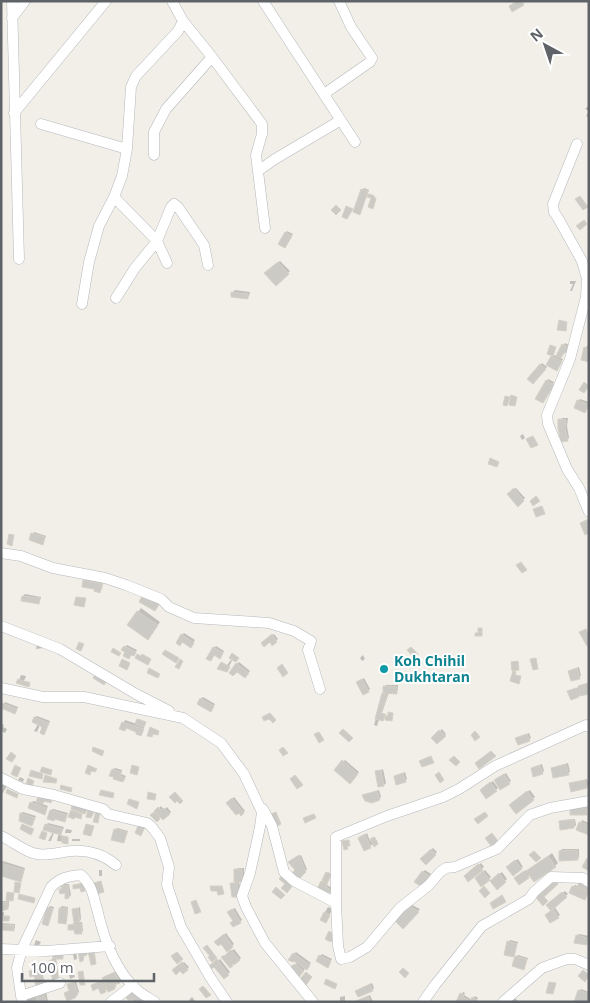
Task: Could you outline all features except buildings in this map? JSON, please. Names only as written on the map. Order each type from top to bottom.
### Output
[{"type":"street","points":[[12,1],[20,259]]},
{"type":"street","points":[[12,18],[25,1]]},
{"type":"street","points":[[14,113],[106,1]]},
{"type":"street","points":[[263,1],[355,142]]},
{"type":"street","points":[[324,94],[370,62],[372,58],[351,27],[339,1]]},
{"type":"street","points":[[174,2],[182,21],[212,57],[262,124],[262,134],[256,155],[265,228]]},
{"type":"street","points":[[82,304],[89,262],[98,226],[114,197],[122,176],[127,149],[131,87],[136,76],[178,31],[182,21]]},
{"type":"street","points":[[154,155],[154,132],[166,109],[212,57]]},
{"type":"street","points":[[258,171],[275,158],[341,120]]},
{"type":"street","points":[[41,124],[127,149]]},
{"type":"street","points":[[577,144],[553,204],[554,212],[582,261],[587,279],[586,297],[570,359],[547,415],[550,432],[567,469],[579,488],[589,512]]},
{"type":"street","points":[[114,197],[157,241],[167,263]]},
{"type":"street","points":[[116,298],[135,268],[157,241],[174,204],[204,245],[208,265]]},
{"type":"street","points":[[1,554],[20,556],[53,568],[104,578],[126,585],[161,600],[169,607],[194,618],[269,623],[294,631],[310,641],[308,650],[320,689]]},
{"type":"street","points":[[1,626],[60,649],[136,694],[183,718],[221,743],[244,774],[272,826],[284,872],[294,881],[336,903]]},
{"type":"street","points":[[1,688],[43,696],[84,696],[183,718]]},
{"type":"street","points":[[589,727],[586,725],[496,766],[443,797],[387,816],[336,837],[336,903],[338,946],[341,959],[350,957],[367,947],[400,908],[430,885],[440,872],[446,868],[455,867],[497,849],[530,815],[550,808],[589,801]]},
{"type":"street","points":[[1,778],[23,789],[54,794],[103,809],[108,814],[135,821],[140,820],[151,826],[160,838],[167,858],[169,867],[167,885],[181,928],[227,1002]]},
{"type":"street","points":[[258,802],[256,802],[262,812],[260,827],[250,874],[242,896],[265,943],[280,964],[305,990],[313,1002]]},
{"type":"street","points":[[1,836],[36,854],[74,851],[91,853],[101,856],[116,865]]},
{"type":"street","points":[[60,983],[22,999],[18,968],[22,949],[51,887],[58,880],[81,875],[89,882],[92,889],[102,927],[118,968],[133,985],[155,1002]]},
{"type":"street","points":[[423,1002],[435,984],[482,926],[529,899],[551,877],[583,878],[589,882]]},
{"type":"street","points":[[1,949],[46,951],[110,946]]},
{"type":"street","points":[[503,1002],[542,968],[567,959],[589,965]]},
{"type":"street","points":[[111,1002],[133,985]]},
{"type":"place","name":"Koh Chihil Dukhtaran","points":[[384,669]]}]
